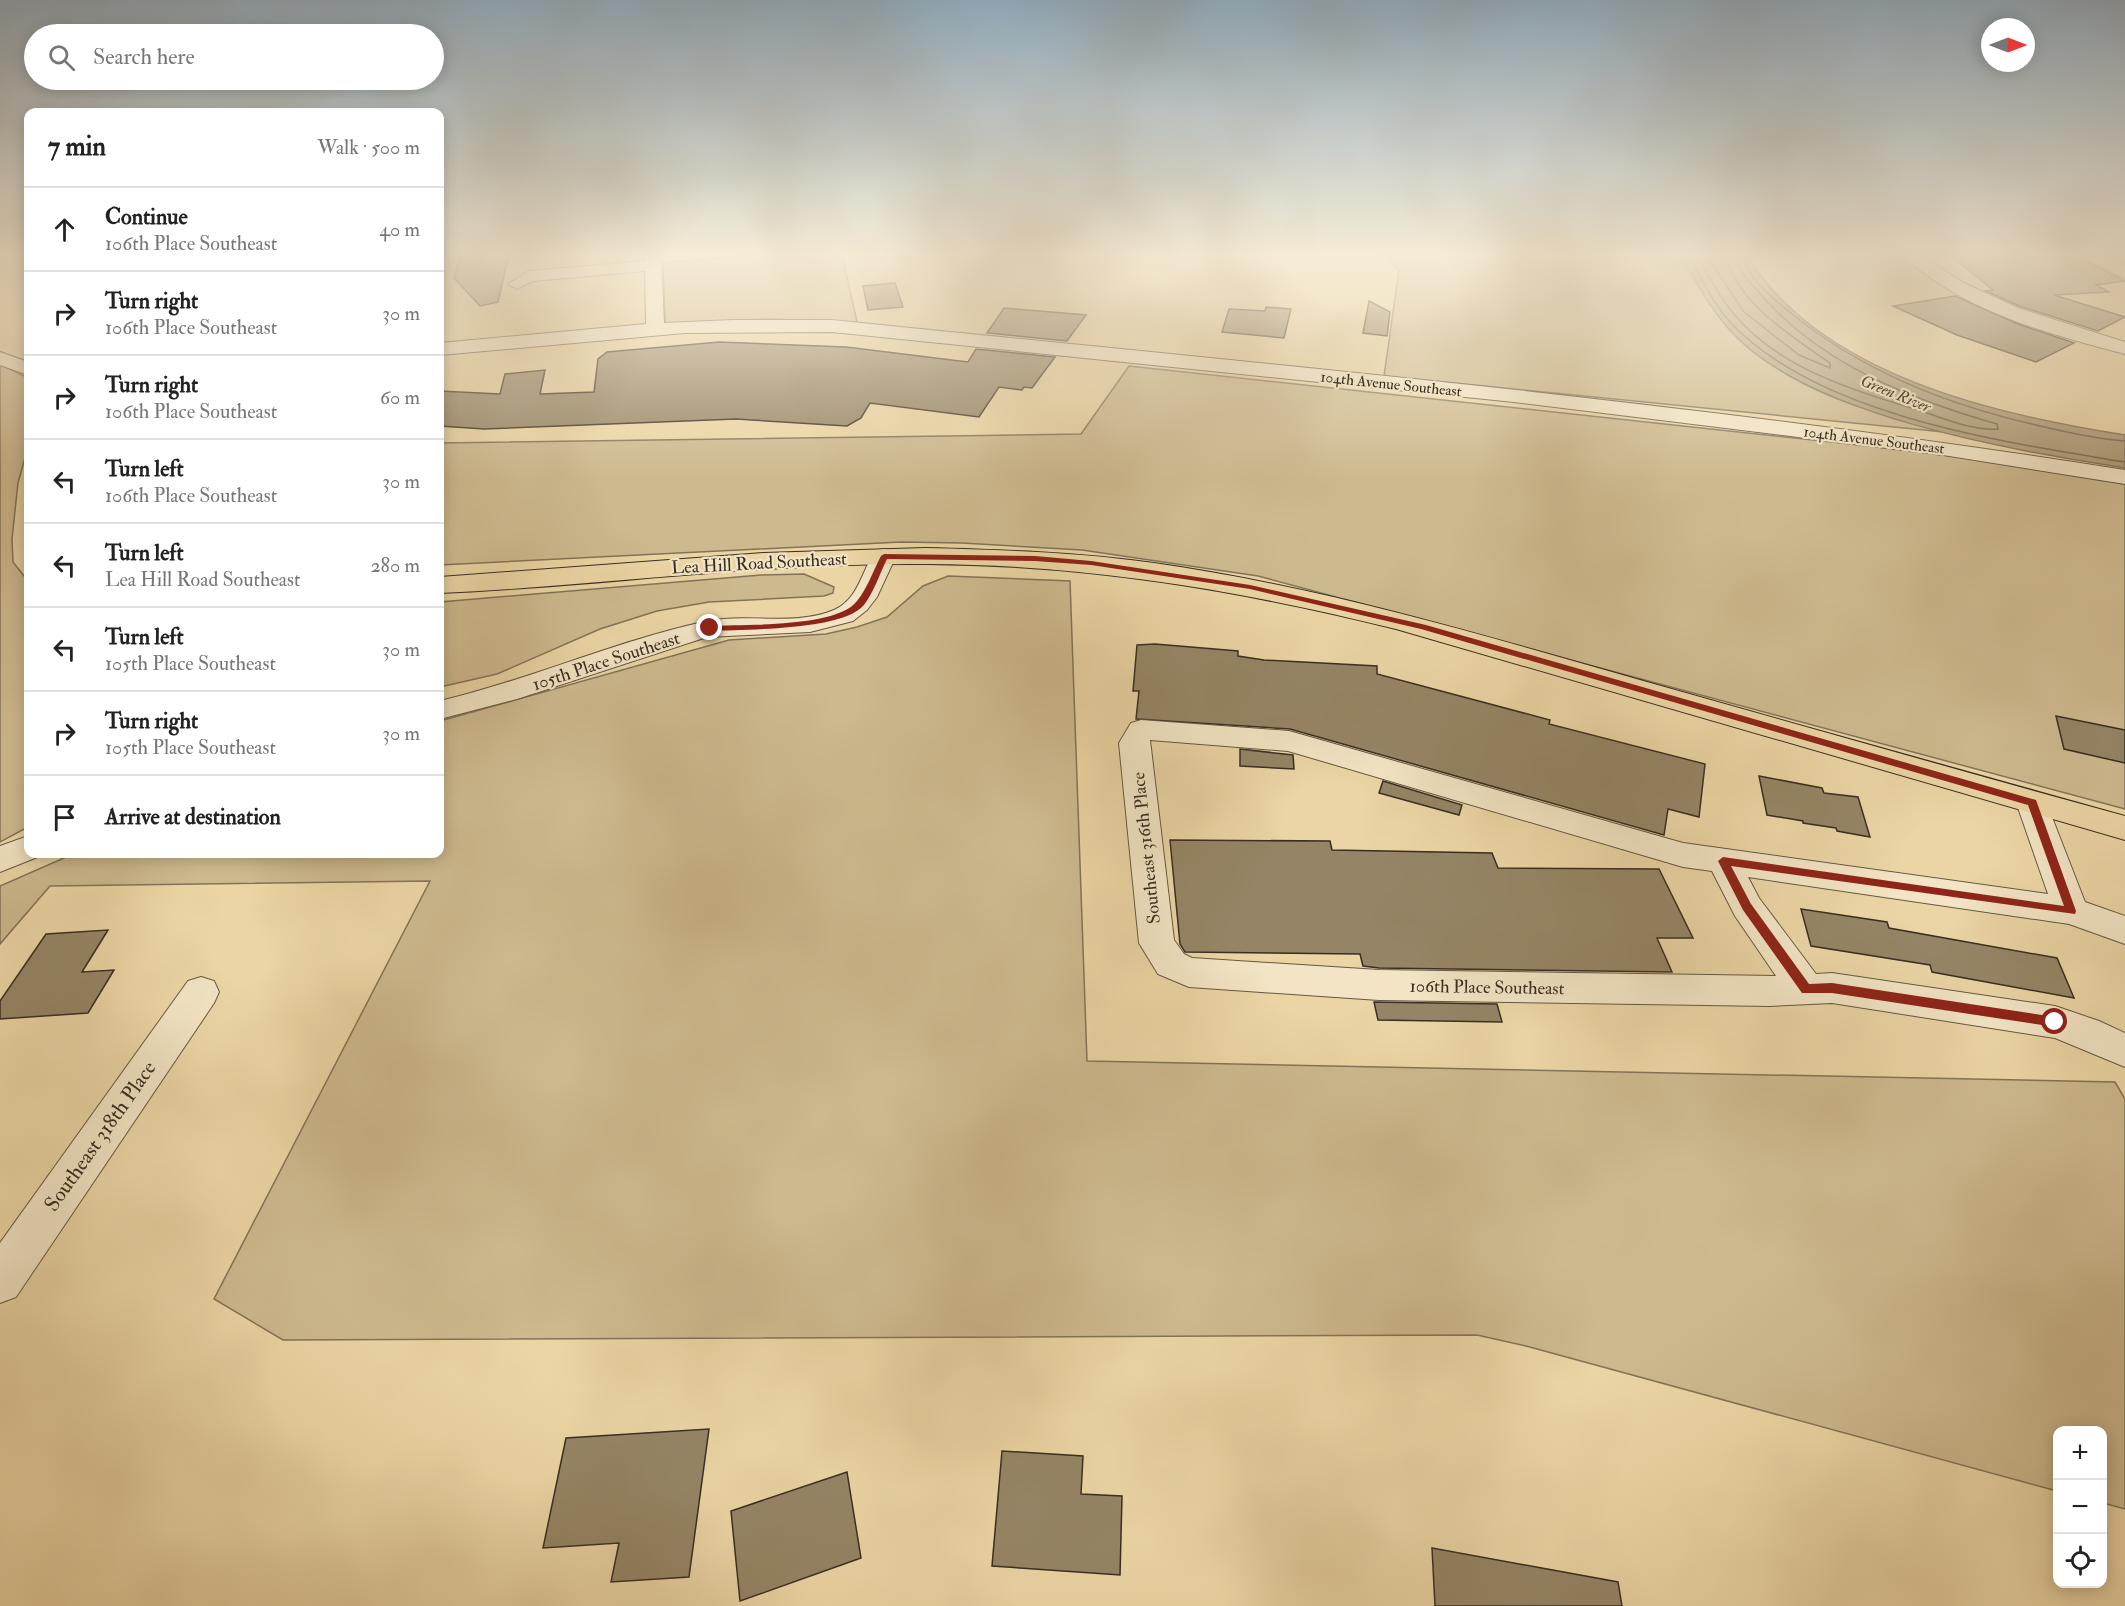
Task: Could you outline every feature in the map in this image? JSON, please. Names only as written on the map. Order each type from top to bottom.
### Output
[{"type":"main road","name":"Lea Hill Road Southeast","points":[[444,585],[710,565],[884,556],[1035,559],[1091,563],[1250,587],[1333,604],[1424,627],[2125,828]]},
{"type":"street","name":"104th Avenue Southeast","points":[[444,349],[655,329]]},
{"type":"street","name":"104th Avenue Southeast","points":[[853,329],[896,331],[1514,396],[1943,448],[2125,477]]},
{"type":"street","points":[[2058,329],[2125,348]]},
{"type":"street","points":[[0,358],[24,367]]},
{"type":"street","name":"105th Place Southeast","points":[[444,709],[532,686],[702,630],[735,625],[816,622],[840,616],[860,604],[884,556]]},
{"type":"street","name":"Southeast 316th Place","points":[[1171,964],[1157,943],[1134,743],[1141,730],[1289,741],[1683,855],[1723,861]]},
{"type":"street","points":[[2032,802],[2071,911]]},
{"type":"street","points":[[0,860],[24,850]]},
{"type":"street","points":[[1723,861],[2071,911],[2125,930]]},
{"type":"street","points":[[1723,861],[1747,907],[1806,989]]},
{"type":"street","name":"106th Place Southeast","points":[[1171,964],[1189,972],[1379,985],[1770,991],[1832,988],[2055,1022],[2086,1032],[2125,1051]]},
{"type":"street","name":"Southeast 318th Place","points":[[0,1281],[201,992]]},
{"type":"shaded area","points":[[1391,329],[1734,329],[1756,352],[1776,368],[1798,381],[1846,402],[1944,432],[1384,376]]},
{"type":"shaded area","points":[[0,364],[24,376],[24,461],[18,483],[12,539],[13,562],[24,576],[24,829],[0,842]]},
{"type":"shaded area","points":[[1129,366],[1969,457],[2125,482],[2125,809],[1258,576],[1082,550],[901,542],[444,565],[444,443],[1081,434]]},
{"type":"shaded area","points":[[804,574],[834,587],[833,593],[824,596],[709,602],[657,611],[600,629],[497,674],[444,686],[444,602],[761,575]]},
{"type":"shaded area","points":[[948,576],[1070,581],[1087,1061],[2115,1082],[2125,1099],[2125,1509],[2107,1504],[2107,1426],[2053,1426],[2053,1490],[1526,1346],[1477,1335],[283,1340],[214,1299],[430,881],[50,886],[0,944],[0,886],[64,858],[444,858],[444,720],[729,640],[826,634],[887,617],[923,586]]},
{"type":"water","name":"Green River","points":[[1729,329],[1816,329],[1864,359],[1914,382],[1968,401],[2022,415],[2125,435],[2125,468],[2026,451],[1912,424],[1856,406],[1805,384],[1761,358]]},
{"type":"building","points":[[990,329],[1076,329],[1067,341],[987,333]]},
{"type":"building","points":[[1223,329],[1286,329],[1284,338],[1222,332]]},
{"type":"building","points":[[1364,329],[1388,329],[1387,336],[1363,333]]},
{"type":"building","points":[[1944,329],[2033,329],[2074,343],[2036,362]]},
{"type":"building","points":[[719,342],[846,347],[968,362],[976,349],[1055,357],[1032,388],[1024,387],[1022,390],[999,387],[979,417],[870,403],[861,418],[847,426],[736,419],[484,429],[444,426],[444,391],[500,394],[505,374],[545,370],[540,394],[594,392],[598,359],[607,352]]},
{"type":"building","points":[[1155,644],[1238,651],[1238,656],[1264,660],[1377,666],[1377,674],[1550,720],[1549,724],[1705,764],[1699,817],[1668,809],[1664,835],[1290,729],[1136,719],[1139,691],[1133,691],[1137,645]]},
{"type":"building","points":[[2056,716],[2125,730],[2125,763],[2064,749]]},
{"type":"building","points":[[1240,749],[1293,755],[1294,769],[1240,766]]},
{"type":"building","points":[[1759,776],[1822,788],[1824,793],[1858,797],[1870,837],[1767,815]]},
{"type":"building","points":[[1383,781],[1462,805],[1459,815],[1379,793]]},
{"type":"building","points":[[1170,840],[1330,841],[1332,850],[1492,853],[1498,868],[1659,869],[1693,938],[1657,938],[1672,972],[1379,968],[1363,966],[1360,954],[1185,952],[1180,944]]},
{"type":"building","points":[[1801,909],[1887,922],[1889,928],[2057,958],[2074,998],[1932,972],[1930,965],[1811,946]]},
{"type":"building","points":[[108,930],[82,972],[114,970],[88,1013],[0,1019],[0,1001],[46,934]]},
{"type":"building","points":[[1374,1002],[1497,1004],[1502,1022],[1378,1020]]},
{"type":"building","points":[[709,1429],[689,1577],[611,1582],[619,1543],[543,1548],[566,1438]]},
{"type":"building","points":[[1002,1451],[1083,1456],[1081,1494],[1122,1496],[1120,1575],[992,1566]]},
{"type":"building","points":[[847,1472],[861,1558],[740,1601],[731,1511]]},
{"type":"building","points":[[1432,1548],[1618,1582],[1622,1606],[1435,1606]]},
{"type":"route","points":[[710,628],[747,624],[816,622],[845,615],[860,604],[884,556],[1035,559],[1091,563],[1250,587],[1333,604],[1424,627],[2032,802],[2071,911],[1723,861],[1747,907],[1806,989],[1832,988],[2055,1022]]}]
